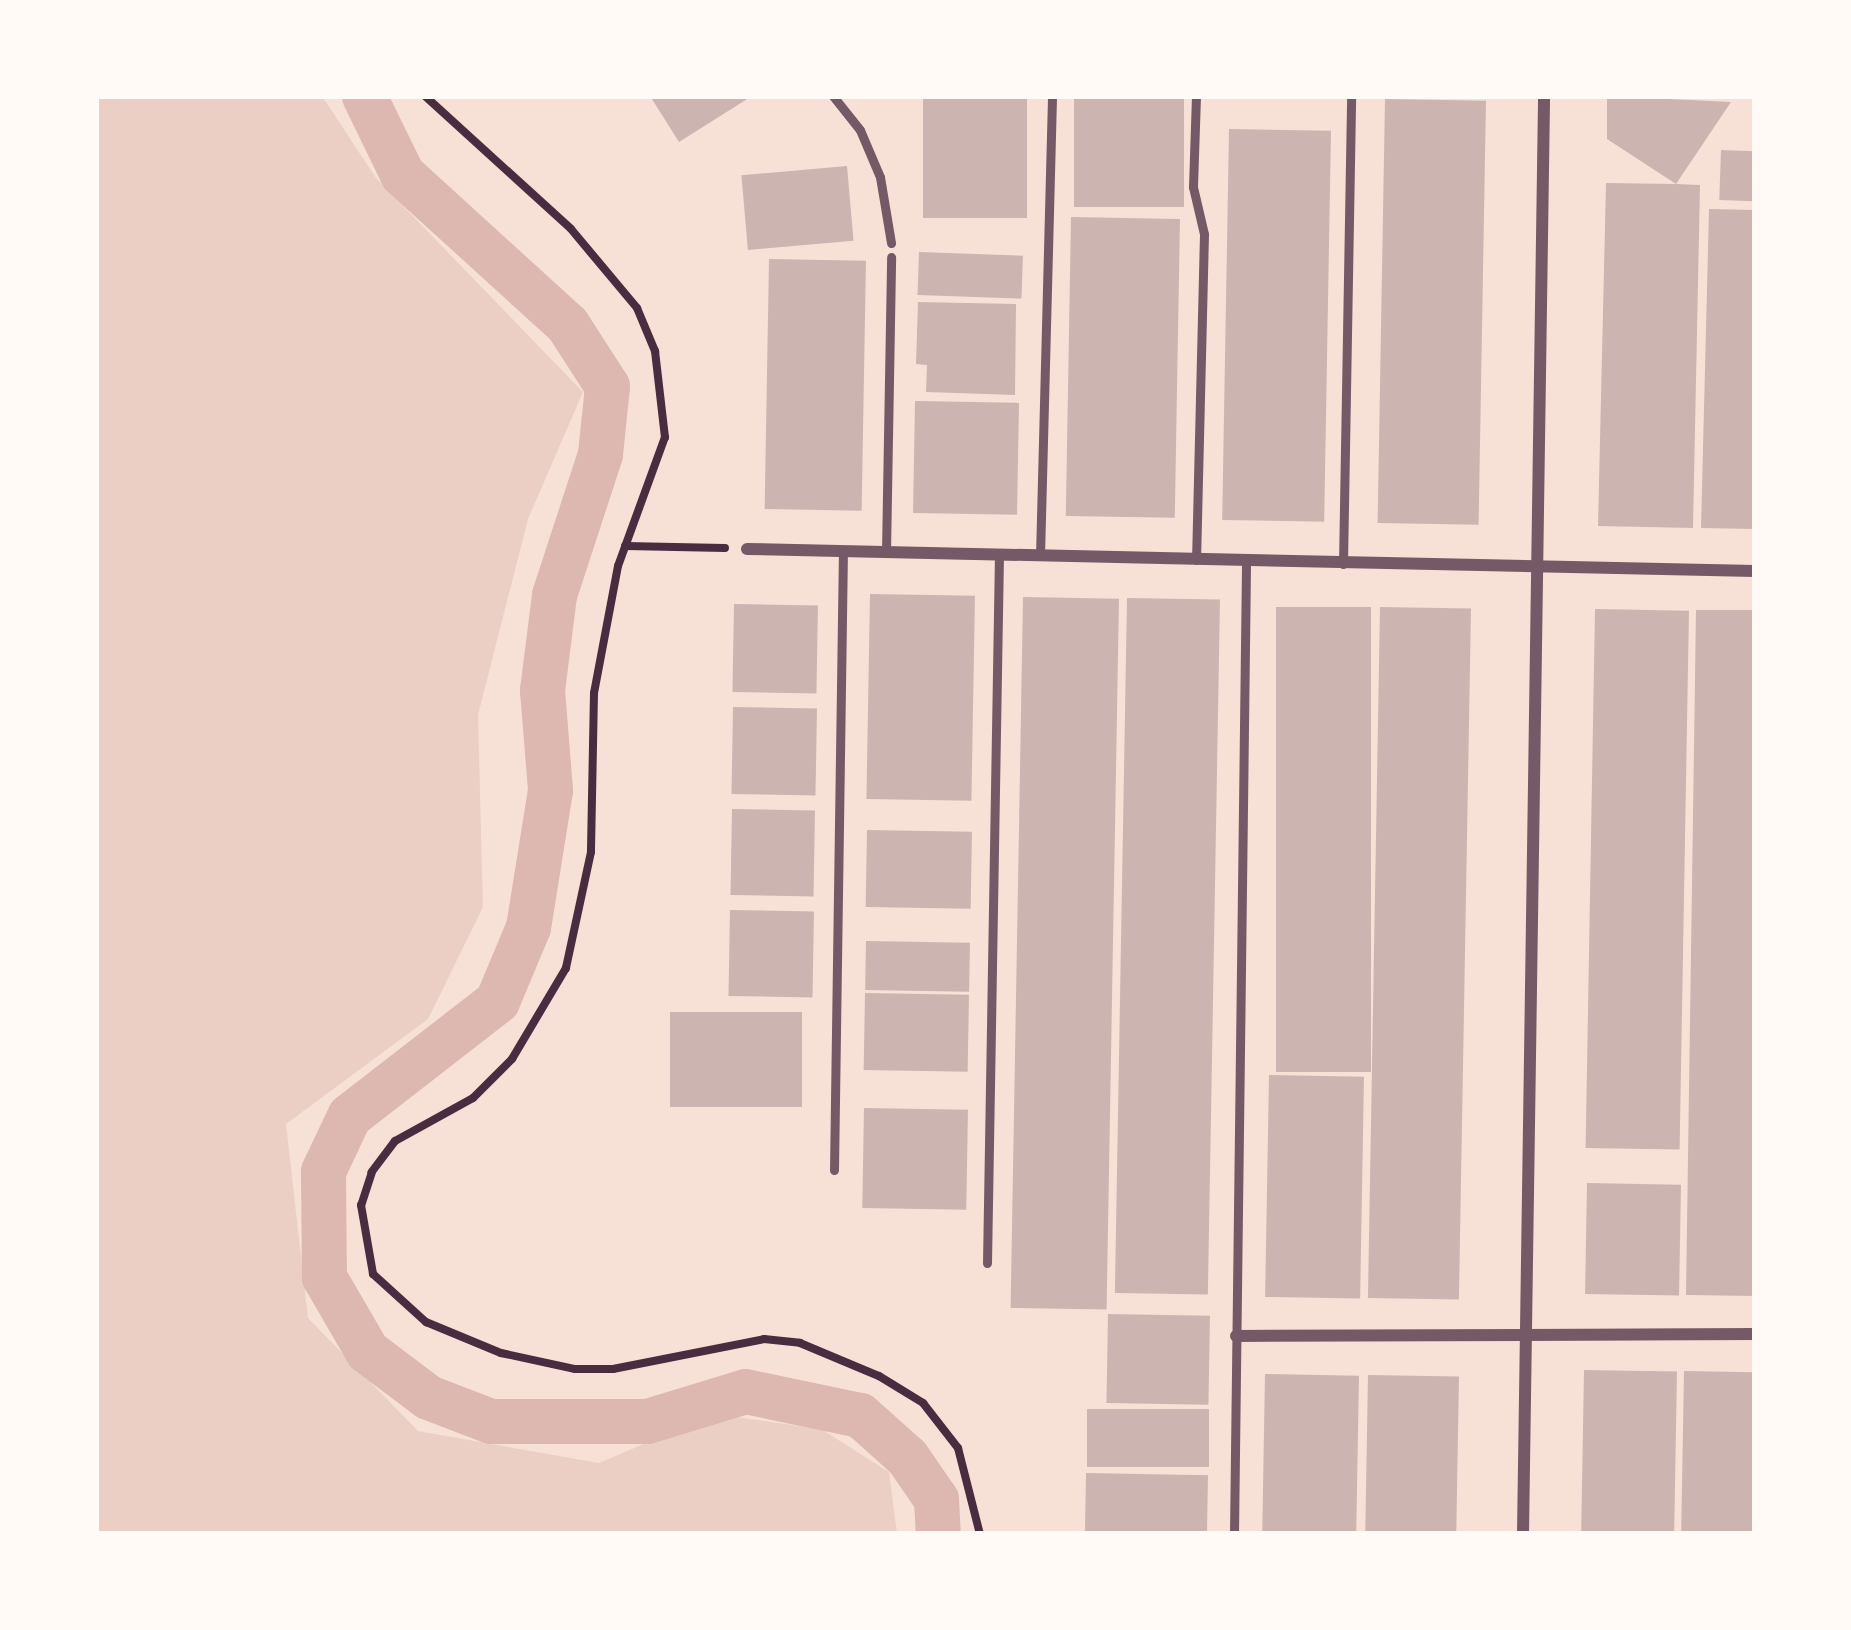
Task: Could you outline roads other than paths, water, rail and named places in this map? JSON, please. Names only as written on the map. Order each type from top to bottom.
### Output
[{"type":"street","points":[[1523,1534],[1544,96]]},
{"type":"street","points":[[747,549],[1755,571]]},
{"type":"street","points":[[1236,1336],[1755,1334]]},
{"type":"lane","points":[[833,96],[860,130],[880,177],[891,243]]},
{"type":"lane","points":[[1040,556],[1052,96]]},
{"type":"lane","points":[[1196,96],[1193,187],[1204,234],[1196,560]]},
{"type":"lane","points":[[1343,564],[1351,96]]},
{"type":"lane","points":[[886,552],[891,257]]},
{"type":"lane","points":[[834,1170],[843,552]]},
{"type":"lane","points":[[987,1263],[999,555]]},
{"type":"lane","points":[[1234,1534],[1246,561]]},
{"type":"waterway","points":[[364,96],[402,174],[567,324],[607,386],[600,454],[554,595],[542,690],[550,790],[528,927],[497,1001],[349,1116],[323,1171],[324,1277],[367,1351],[428,1397],[491,1421],[647,1421],[745,1391],[860,1415],[907,1457],[936,1499],[938,1534]]}]
